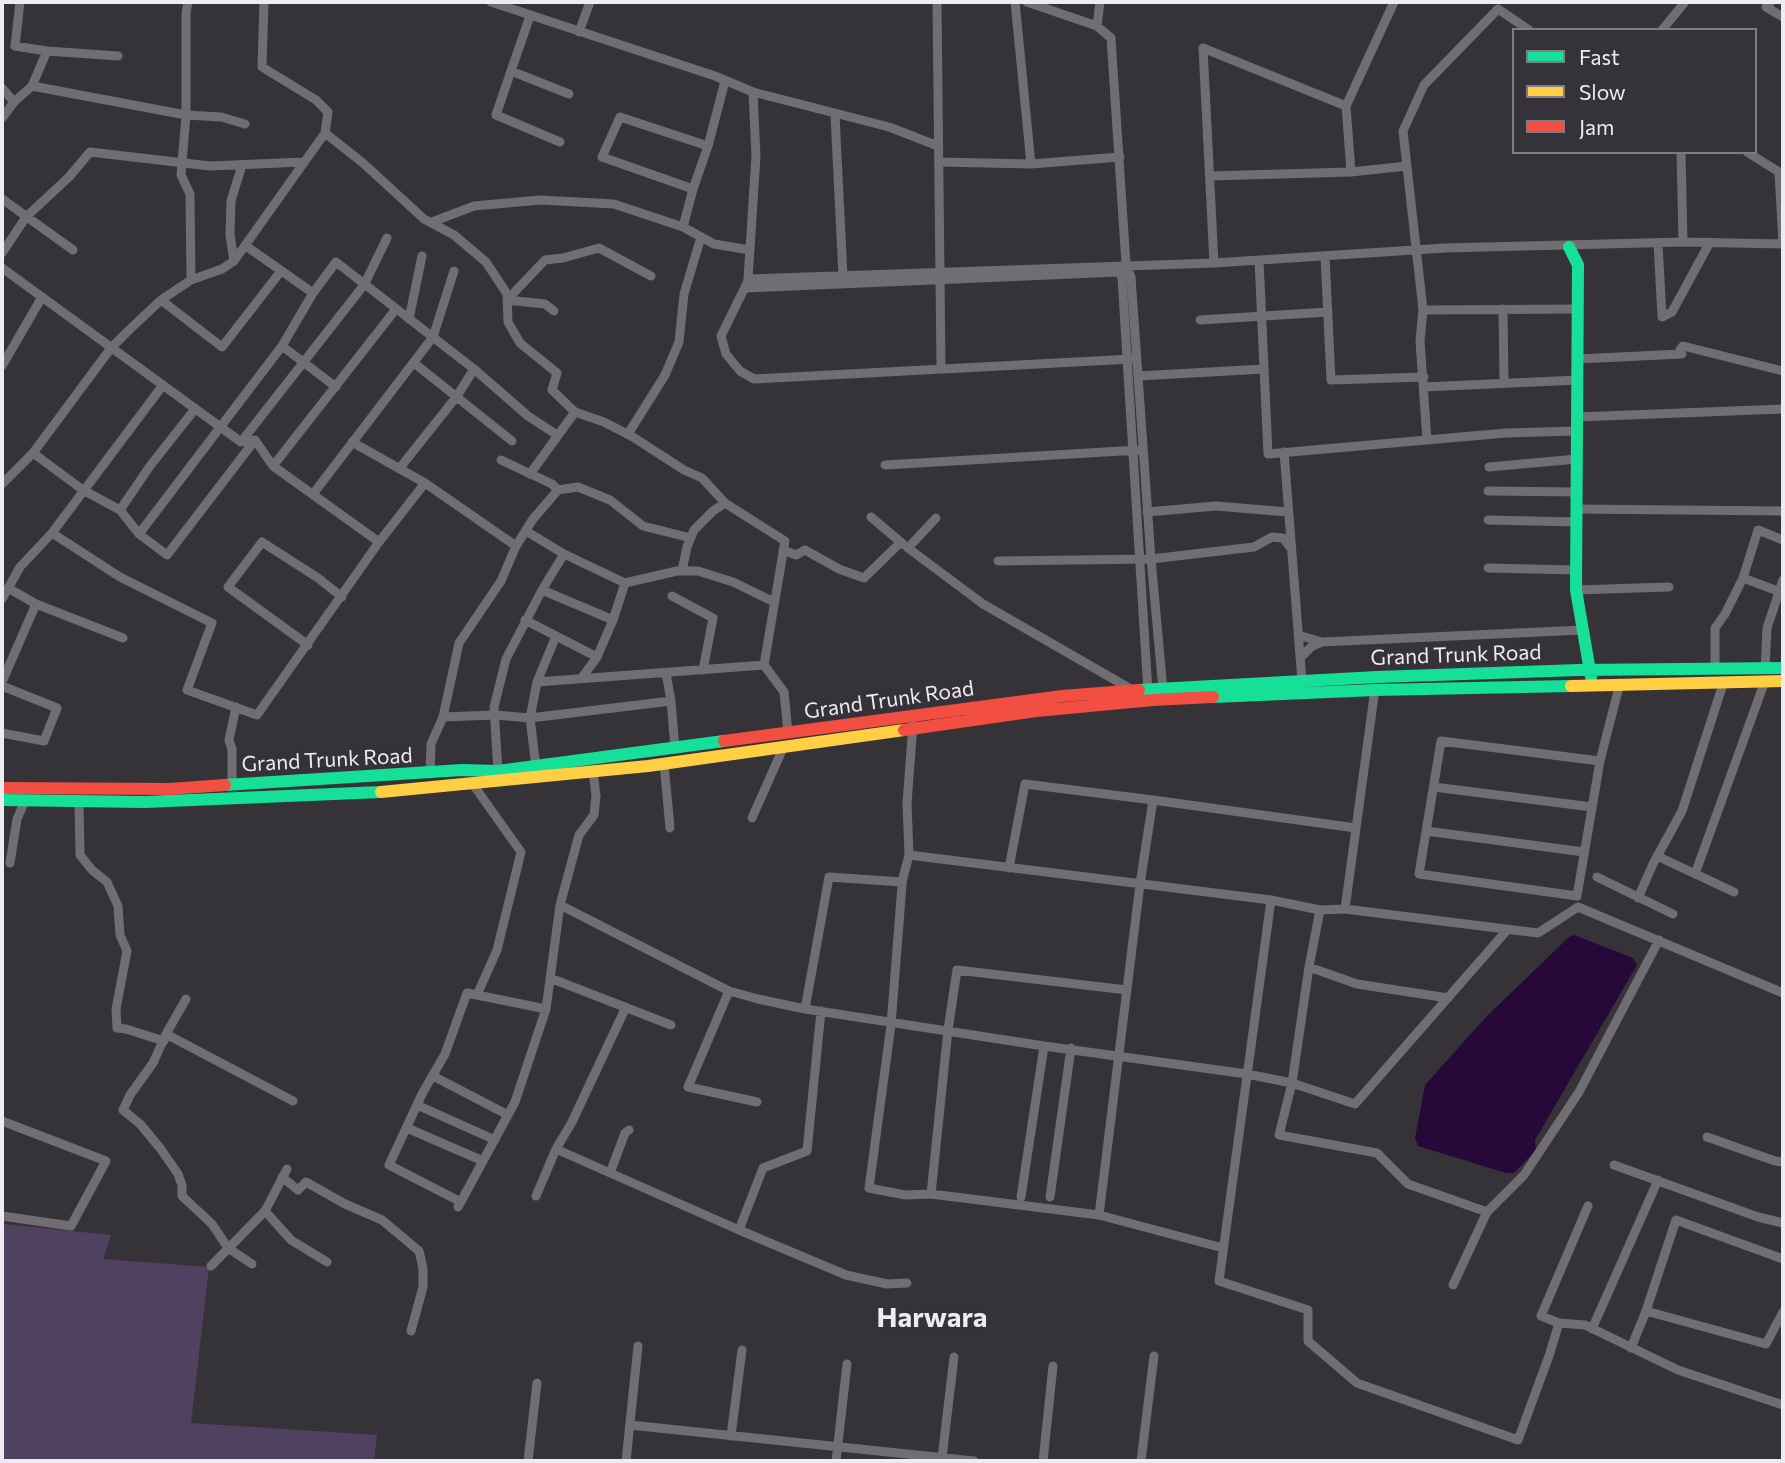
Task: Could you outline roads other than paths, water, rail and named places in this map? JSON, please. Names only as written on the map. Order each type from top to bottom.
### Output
[{"type":"main road","points":[[1569,247],[1578,265],[1576,590],[1592,684]]},
{"type":"main road","name":"Grand Trunk Road","points":[[1163,695],[1302,681],[1592,684],[1724,681],[1765,675],[1782,665]]},
{"type":"main road","name":"Grand Trunk Road","points":[[2,788],[169,789],[462,770],[498,771],[788,733],[1083,706],[1148,695],[1590,670],[1715,668],[1765,675],[1783,681]]},
{"type":"main road","name":"Grand Trunk Road","points":[[2,800],[145,802],[376,792],[664,764],[785,746],[1062,695],[1134,690],[1148,695]]},
{"type":"street","points":[[20,2],[15,46],[118,56]]},
{"type":"street","points":[[189,2],[186,115],[181,175],[190,194],[191,280]]},
{"type":"street","points":[[2,484],[33,453],[111,348],[161,300],[191,280],[222,269],[234,261],[325,133],[328,112],[316,100],[261,66],[264,2]]},
{"type":"street","points":[[491,2],[753,92],[889,127],[938,146]]},
{"type":"street","points":[[579,32],[590,2]]},
{"type":"street","points":[[937,2],[941,369]]},
{"type":"street","points":[[1015,2],[1031,163]]},
{"type":"street","points":[[1027,2],[1097,26],[1111,38],[1126,264],[1131,277],[1133,451],[1148,695]]},
{"type":"street","points":[[1097,26],[1100,2]]},
{"type":"street","points":[[1351,172],[1346,107],[1394,2]]},
{"type":"street","points":[[1664,28],[1685,2]]},
{"type":"street","points":[[1771,2],[1766,7],[1783,17]]},
{"type":"street","points":[[1427,440],[1420,341],[1423,310],[1403,131],[1424,85],[1498,9],[1526,28]]},
{"type":"street","points":[[530,16],[496,116],[560,142]]},
{"type":"street","points":[[1214,262],[1203,48],[1346,107]]},
{"type":"street","points":[[2,118],[13,102],[32,86],[47,51]]},
{"type":"street","points":[[511,71],[569,94]]},
{"type":"street","points":[[683,228],[725,81]]},
{"type":"street","points":[[32,86],[186,115],[221,117],[245,124]]},
{"type":"street","points":[[2,88],[13,102]]},
{"type":"street","points":[[753,92],[755,156],[747,283],[720,336],[726,354],[740,371],[754,379],[1132,359]]},
{"type":"street","points":[[835,114],[843,276]]},
{"type":"street","points":[[693,189],[602,157],[620,117],[708,146]]},
{"type":"street","points":[[325,133],[363,163],[424,219],[454,235],[486,262],[507,294],[508,322],[520,342],[557,373],[552,390],[575,412],[628,434],[684,470],[702,478],[725,503],[785,541],[764,665],[784,692],[788,733]]},
{"type":"street","points":[[2,253],[26,217],[69,177],[90,152],[210,166],[303,162]]},
{"type":"street","points":[[1681,154],[1683,242]]},
{"type":"street","points":[[747,283],[843,276],[940,276],[1418,250],[1683,242],[1783,244],[1779,172],[1750,154]]},
{"type":"street","points":[[940,162],[1031,163],[1120,157]]},
{"type":"street","points":[[234,261],[230,235],[231,201],[242,165]]},
{"type":"street","points":[[1210,176],[1351,172],[1407,166]]},
{"type":"street","points":[[2,199],[73,250]]},
{"type":"street","points":[[432,222],[474,206],[540,200],[614,204],[683,228],[714,244],[750,250]]},
{"type":"street","points":[[628,434],[665,375],[678,342],[684,294],[701,237]]},
{"type":"street","points":[[241,442],[364,285],[387,238]]},
{"type":"street","points":[[1658,243],[1662,317],[1672,312],[1710,242]]},
{"type":"street","points":[[246,246],[313,293]]},
{"type":"street","points":[[508,300],[544,260],[599,248],[651,276]]},
{"type":"street","points":[[409,318],[422,256]]},
{"type":"street","points":[[1325,256],[1331,380],[1578,380]]},
{"type":"street","points":[[1259,260],[1268,454],[1577,430]]},
{"type":"street","points":[[139,534],[282,346],[313,293],[336,262],[474,369],[528,416],[557,435]]},
{"type":"street","points":[[2,268],[241,442],[256,440]]},
{"type":"street","points":[[161,300],[222,347],[281,271]]},
{"type":"street","points":[[313,494],[433,337],[454,271]]},
{"type":"street","points":[[747,283],[1119,272],[1132,359],[1138,376],[1163,695]]},
{"type":"street","points":[[2,366],[42,297]]},
{"type":"street","points":[[508,300],[545,304],[554,311]]},
{"type":"street","points":[[273,466],[397,309]]},
{"type":"street","points":[[1503,309],[1504,382]]},
{"type":"street","points":[[1423,310],[1578,309]]},
{"type":"street","points":[[1200,320],[1328,312]]},
{"type":"street","points":[[282,346],[337,387]]},
{"type":"street","points":[[1577,359],[1682,354],[1680,350],[1683,346],[1783,372]]},
{"type":"street","points":[[414,363],[512,441]]},
{"type":"street","points":[[399,469],[457,396],[474,369]]},
{"type":"street","points":[[1138,376],[1264,369]]},
{"type":"street","points":[[2,599],[20,567],[52,533],[163,385]]},
{"type":"street","points":[[120,510],[150,466],[195,409]]},
{"type":"street","points":[[1577,416],[1783,409]]},
{"type":"street","points":[[530,474],[575,412]]},
{"type":"street","points":[[33,453],[83,490],[120,510],[139,534],[167,555],[256,440]]},
{"type":"street","points":[[256,440],[273,466],[379,542]]},
{"type":"street","points":[[352,442],[425,483],[516,546]]},
{"type":"street","points":[[885,465],[1144,450]]},
{"type":"street","points":[[1284,453],[1302,681]]},
{"type":"street","points":[[1489,467],[1577,459]]},
{"type":"street","points":[[501,460],[552,484],[558,490]]},
{"type":"street","points":[[52,533],[120,577],[212,623],[187,690],[257,715],[379,542],[425,483]]},
{"type":"street","points":[[430,774],[431,744],[443,717],[459,643],[501,581],[516,546],[558,490],[578,487],[610,499],[643,526],[691,538]]},
{"type":"street","points":[[1488,491],[1577,492]]},
{"type":"street","points":[[682,571],[694,530],[725,503]]},
{"type":"street","points":[[1147,512],[1216,506],[1288,512]]},
{"type":"street","points":[[1488,520],[1576,515],[1783,511]]},
{"type":"street","points":[[871,517],[984,604],[1134,690]]},
{"type":"street","points":[[783,550],[796,555],[805,550],[839,569],[864,578],[936,518]]},
{"type":"street","points":[[1715,668],[1715,628],[1726,614],[1743,578],[1758,530],[1783,540]]},
{"type":"street","points":[[526,531],[564,554],[625,583],[682,571],[698,571],[733,582],[775,602]]},
{"type":"street","points":[[998,561],[1151,559],[1254,547],[1272,537],[1283,538],[1290,547]]},
{"type":"street","points":[[308,645],[228,587],[261,542],[342,597]]},
{"type":"street","points":[[498,771],[494,707],[506,659],[525,620],[564,554]]},
{"type":"street","points":[[1488,568],[1576,570]]},
{"type":"street","points":[[1743,578],[1781,592]]},
{"type":"street","points":[[1695,874],[1765,675],[1767,628],[1783,580]]},
{"type":"street","points":[[581,679],[597,657],[625,583]]},
{"type":"street","points":[[1576,590],[1669,587]]},
{"type":"street","points":[[8,588],[36,604],[123,638]]},
{"type":"street","points":[[542,590],[613,620]]},
{"type":"street","points":[[672,596],[713,618],[703,670]]},
{"type":"street","points":[[2,733],[44,741],[57,708],[2,684],[36,604]]},
{"type":"street","points":[[525,620],[597,657]]},
{"type":"street","points":[[1298,635],[1322,642],[1583,630]]},
{"type":"street","points":[[536,767],[530,718],[537,682],[556,636]]},
{"type":"street","points":[[1300,659],[1311,647],[1322,642]]},
{"type":"street","points":[[537,682],[764,665]]},
{"type":"street","points":[[666,673],[675,749]]},
{"type":"street","points":[[1638,898],[1682,811],[1724,681]]},
{"type":"street","points":[[1345,909],[1376,683]]},
{"type":"street","points":[[1600,761],[1441,741],[1419,874],[1577,896],[1600,761],[1620,683]]},
{"type":"street","points":[[443,717],[495,715],[530,718],[671,701]]},
{"type":"street","points":[[232,785],[232,749],[229,740],[236,706]]},
{"type":"street","points":[[805,1009],[829,877],[902,881],[909,855],[907,803],[913,722]]},
{"type":"street","points":[[752,818],[785,746]]},
{"type":"street","points":[[664,764],[670,828]]},
{"type":"street","points":[[546,1009],[467,993],[445,1054],[389,1165],[460,1204],[515,1102],[546,1009],[560,905],[579,835],[594,815],[596,796],[593,771]]},
{"type":"street","points":[[472,783],[522,852],[497,950],[477,995]]},
{"type":"street","points":[[1009,868],[1025,784],[1356,828]]},
{"type":"street","points":[[1434,787],[1592,807]]},
{"type":"street","points":[[1099,1215],[1153,800]]},
{"type":"street","points":[[10,863],[17,819],[24,801]]},
{"type":"street","points":[[79,802],[80,855],[92,870],[107,882],[118,906],[120,935],[127,951],[116,1009],[117,1028],[165,1038],[293,1101]]},
{"type":"street","points":[[1426,831],[1584,852]]},
{"type":"street","points":[[909,855],[1271,900],[1320,910],[1345,909],[1538,933],[1578,907],[1783,993]]},
{"type":"street","points":[[1657,856],[1734,892]]},
{"type":"street","points":[[1597,877],[1673,914]]},
{"type":"street","points":[[902,885],[891,1021],[869,1188],[905,1195],[931,1194],[1099,1215],[1223,1248]]},
{"type":"street","points":[[1271,900],[1219,1281],[1308,1310],[1308,1341],[1357,1383],[1518,1440],[1559,1322]]},
{"type":"street","points":[[560,905],[729,991],[805,1009],[1247,1074],[1292,1083],[1355,1104],[1508,929]]},
{"type":"street","points":[[1320,910],[1292,1083],[1279,1135],[1377,1153],[1408,1184],[1487,1212]]},
{"type":"street","points":[[1453,1284],[1487,1212],[1524,1175],[1578,1092],[1659,940]]},
{"type":"street","points":[[1309,967],[1356,984],[1448,998]]},
{"type":"street","points":[[931,1194],[957,970],[1127,990]]},
{"type":"street","points":[[550,978],[671,1025]]},
{"type":"street","points":[[729,991],[688,1087],[757,1102]]},
{"type":"street","points":[[186,999],[153,1063],[130,1095],[123,1111],[140,1124],[160,1147],[178,1174],[182,1196],[212,1224],[228,1248],[252,1264]]},
{"type":"street","points":[[536,1196],[556,1149],[572,1122],[626,1007]]},
{"type":"street","points":[[739,1230],[763,1168],[807,1152],[821,1011]]},
{"type":"street","points":[[1021,1197],[1044,1046]]},
{"type":"street","points":[[1050,1197],[1071,1048]]},
{"type":"street","points":[[433,1076],[508,1115]]},
{"type":"street","points":[[417,1105],[495,1140]]},
{"type":"street","points":[[2,1121],[106,1161],[71,1226],[2,1216]]},
{"type":"street","points":[[407,1128],[483,1161]]},
{"type":"street","points":[[610,1173],[625,1133],[629,1130]]},
{"type":"street","points":[[1707,1137],[1775,1161],[1783,1161]]},
{"type":"street","points":[[556,1149],[846,1275],[887,1284],[907,1283]]},
{"type":"street","points":[[1614,1165],[1758,1217],[1783,1223]]},
{"type":"street","points":[[211,1266],[265,1211],[284,1173],[298,1191],[306,1182],[345,1204],[382,1220],[419,1251],[423,1287],[411,1331]]},
{"type":"street","points":[[1592,1329],[1658,1180]]},
{"type":"street","points":[[1588,1206],[1541,1316],[1559,1322],[1585,1325],[1678,1370],[1783,1405]]},
{"type":"street","points":[[265,1211],[291,1240],[327,1262]]},
{"type":"street","points":[[1631,1348],[1676,1220],[1783,1259]]},
{"type":"street","points":[[1646,1311],[1766,1343],[1783,1312]]},
{"type":"street","points":[[626,1461],[638,1346]]},
{"type":"street","points":[[731,1436],[742,1350]]},
{"type":"street","points":[[1141,1461],[1154,1356]]},
{"type":"street","points":[[942,1458],[954,1357]]},
{"type":"street","points":[[836,1461],[847,1364]]},
{"type":"street","points":[[1043,1461],[1053,1366]]},
{"type":"street","points":[[528,1461],[537,1383]]},
{"type":"street","points":[[630,1425],[974,1461]]},
{"type":"district","name":"Harwara","points":[[932,1318]]}]
